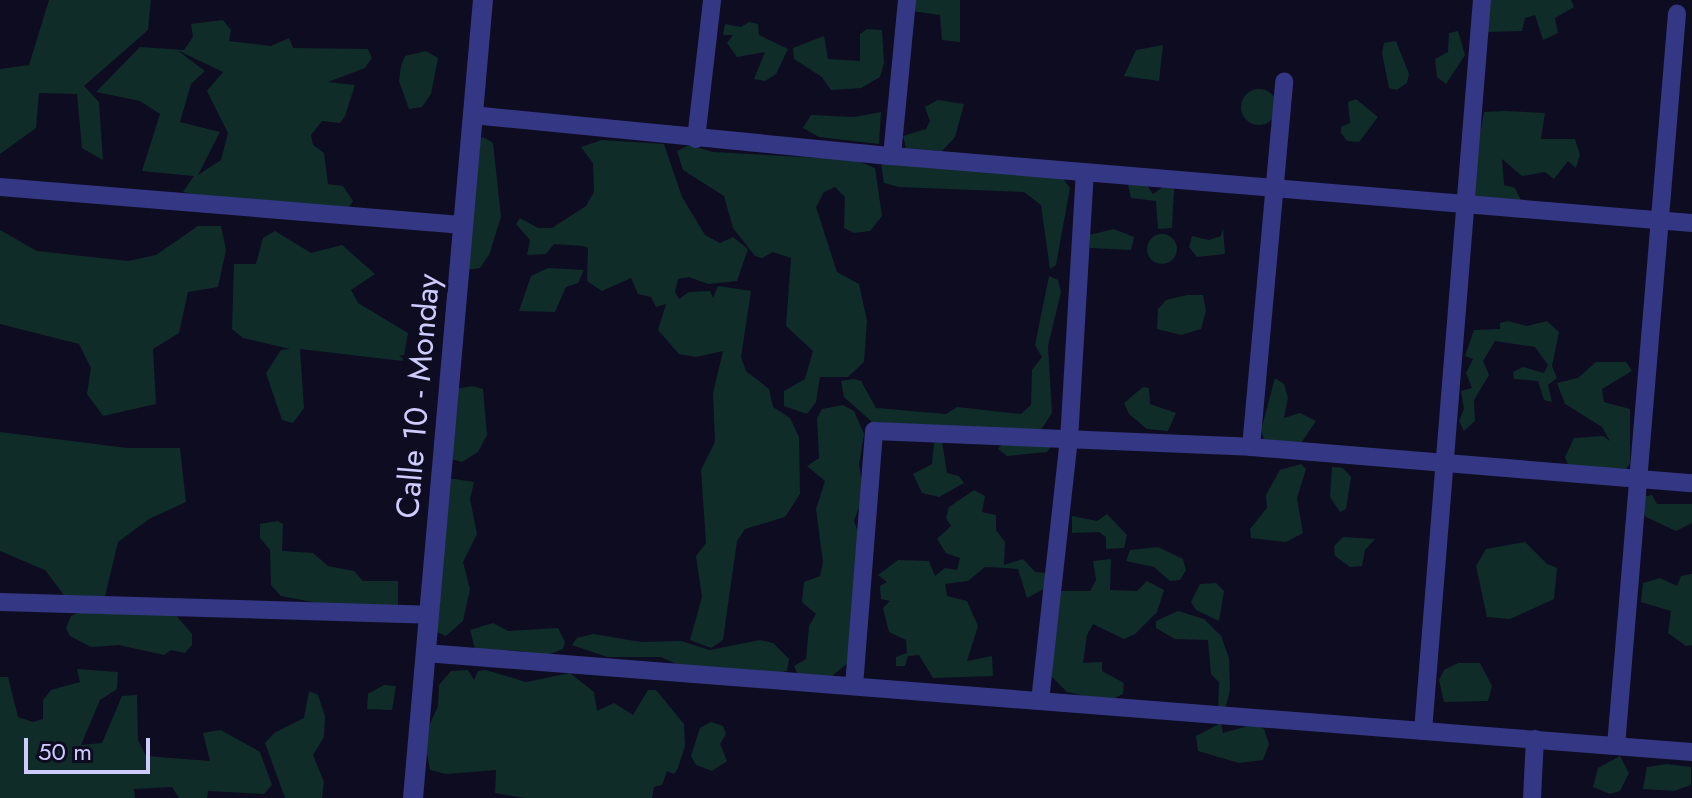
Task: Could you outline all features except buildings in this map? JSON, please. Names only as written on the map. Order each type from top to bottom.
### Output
[{"type":"street","name":"Calle 10 - Monday","points":[[413,798],[483,0]]},
{"type":"street","points":[[696,139],[712,0]]},
{"type":"street","points":[[892,156],[907,0]]},
{"type":"street","points":[[1423,731],[1442,462],[1468,203],[1482,0]]},
{"type":"street","points":[[1616,746],[1642,480],[1656,219],[1677,14]]},
{"type":"street","points":[[1251,447],[1284,81]]},
{"type":"street","points":[[472,115],[696,139],[1692,223]]},
{"type":"street","points":[[1040,701],[1069,440],[1085,172]]},
{"type":"street","points":[[0,187],[463,225]]},
{"type":"street","points":[[854,686],[872,432],[1251,447],[1692,483]]},
{"type":"street","points":[[0,602],[429,615]]},
{"type":"street","points":[[425,653],[1692,752]]},
{"type":"street","points":[[1532,798],[1535,739]]},
{"type":"green space","points":[[49,0],[151,0],[148,30],[84,86],[99,102],[103,160],[82,148],[77,94],[39,93],[36,128],[0,154],[0,69],[29,65]]},
{"type":"green space","points":[[912,0],[960,0],[960,42],[942,40],[940,15],[911,11]]},
{"type":"green space","points":[[1484,0],[1571,0],[1574,7],[1555,18],[1558,33],[1543,40],[1535,15],[1525,18],[1522,31],[1488,32]]},
{"type":"green space","points":[[223,20],[231,30],[229,41],[271,46],[289,38],[293,48],[368,49],[372,58],[365,68],[328,82],[355,85],[345,116],[340,123],[322,121],[311,135],[313,145],[324,153],[328,184],[343,186],[353,201],[349,207],[210,197],[183,192],[194,176],[142,171],[160,114],[140,101],[96,92],[140,47],[184,50],[193,37],[191,24]],"holes":[[[177,50],[223,72],[207,91],[228,133],[221,160],[198,175],[220,132],[180,122],[191,84],[205,71]]]},
{"type":"green space","points":[[749,22],[758,24],[759,35],[788,49],[776,74],[765,81],[754,79],[765,52],[737,57],[727,43],[733,35],[723,35],[725,24],[741,27]]},
{"type":"green space","points":[[867,29],[882,30],[884,63],[880,77],[861,88],[831,90],[822,77],[794,59],[793,48],[824,36],[828,59],[860,61],[860,34]]},
{"type":"green space","points":[[1458,31],[1465,55],[1446,84],[1437,77],[1435,59],[1448,52],[1449,33]]},
{"type":"green space","points":[[1396,41],[1409,74],[1407,83],[1397,90],[1389,88],[1382,53],[1384,43]]},
{"type":"green space","points":[[1163,45],[1159,81],[1124,76],[1136,50]]},
{"type":"green space","points":[[426,51],[438,58],[431,94],[422,107],[409,109],[399,81],[401,66],[405,56]]},
{"type":"green space","points":[[1259,89],[1272,94],[1277,107],[1272,120],[1259,125],[1246,120],[1241,107],[1246,94]]},
{"type":"green space","points":[[1356,99],[1378,117],[1359,142],[1347,141],[1341,133],[1341,127],[1350,123],[1348,102]]},
{"type":"green space","points":[[938,100],[964,104],[955,137],[942,151],[906,148],[903,136],[926,129],[930,121],[925,107]]},
{"type":"green space","points":[[881,112],[879,144],[819,137],[803,128],[811,115],[854,117]]},
{"type":"green space","points":[[1484,112],[1545,113],[1541,139],[1575,139],[1580,155],[1576,168],[1568,161],[1554,179],[1545,172],[1522,176],[1502,159],[1504,185],[1515,188],[1522,202],[1478,200],[1469,192]]},
{"type":"green space","points":[[483,137],[493,143],[501,217],[489,255],[480,268],[465,270],[476,142]]},
{"type":"green space","points":[[602,140],[664,144],[682,197],[705,235],[720,243],[733,237],[748,249],[737,281],[708,284],[689,277],[678,279],[675,292],[679,299],[689,292],[710,291],[713,298],[718,286],[751,291],[741,357],[746,371],[769,389],[773,407],[790,418],[799,437],[800,494],[785,517],[745,529],[737,541],[723,640],[711,648],[690,640],[702,597],[696,556],[706,543],[701,470],[715,442],[713,393],[723,351],[696,357],[679,354],[658,330],[666,304],[656,307],[651,297],[638,294],[631,278],[602,291],[587,281],[588,248],[583,246],[554,244],[546,254],[527,255],[530,240],[516,224],[520,218],[538,228],[552,228],[586,206],[594,192],[593,163],[581,147]]},
{"type":"green space","points":[[689,145],[713,152],[855,160],[875,168],[882,216],[870,231],[854,233],[844,228],[845,197],[835,187],[824,192],[816,207],[837,272],[859,284],[867,321],[864,362],[848,377],[820,377],[816,402],[807,414],[784,406],[784,391],[805,379],[813,351],[786,326],[791,258],[773,252],[762,258],[755,256],[733,228],[724,196],[683,170],[677,151]]},
{"type":"green space","points":[[881,163],[1061,176],[1070,188],[1056,265],[1050,269],[1041,205],[1024,192],[899,187],[884,183]]},
{"type":"green space","points":[[1128,185],[1147,185],[1153,194],[1163,187],[1174,189],[1172,228],[1158,229],[1156,201],[1131,198]]},
{"type":"green space","points":[[198,226],[221,226],[226,250],[218,287],[188,292],[179,333],[153,349],[156,404],[103,416],[87,394],[91,368],[79,344],[0,324],[0,230],[37,251],[128,261],[156,255]]},
{"type":"green space","points":[[1223,228],[1225,254],[1197,257],[1189,247],[1192,236],[1209,240],[1221,236]]},
{"type":"green space","points":[[1114,229],[1134,237],[1131,250],[1090,248],[1089,235]]},
{"type":"green space","points":[[275,231],[311,253],[342,245],[375,274],[351,290],[358,303],[408,333],[403,361],[300,349],[304,408],[293,423],[282,420],[266,373],[281,350],[290,349],[243,338],[232,329],[234,264],[256,264],[263,238]]},
{"type":"green space","points":[[1162,234],[1168,235],[1176,243],[1176,255],[1168,263],[1162,264],[1156,263],[1148,255],[1147,249],[1148,243],[1156,235]]},
{"type":"green space","points":[[548,268],[584,270],[578,283],[566,287],[555,312],[519,311],[531,276]]},
{"type":"green space","points":[[1049,276],[1058,280],[1061,292],[1048,346],[1052,413],[1039,433],[1053,444],[1047,452],[1007,456],[998,449],[1003,443],[916,425],[872,422],[844,397],[841,381],[854,379],[861,381],[876,408],[946,414],[957,407],[1021,414],[1031,405],[1032,370],[1042,357],[1035,345]]},
{"type":"green space","points":[[1203,295],[1206,311],[1201,329],[1181,335],[1157,329],[1158,309],[1166,300]]},
{"type":"green space","points":[[1508,321],[1527,326],[1547,321],[1559,332],[1552,366],[1557,378],[1548,385],[1552,402],[1544,400],[1538,381],[1514,379],[1513,372],[1523,367],[1544,373],[1548,365],[1535,347],[1495,341],[1483,361],[1489,375],[1474,400],[1475,421],[1464,431],[1459,421],[1464,409],[1461,391],[1472,388],[1466,373],[1473,359],[1465,356],[1474,330],[1500,329],[1500,323]]},
{"type":"green space","points":[[1596,362],[1626,362],[1632,371],[1602,389],[1604,402],[1630,409],[1630,463],[1624,472],[1568,465],[1565,457],[1574,438],[1603,436],[1610,441],[1602,427],[1565,404],[1557,383],[1578,378]]},
{"type":"green space","points":[[1275,378],[1284,384],[1288,398],[1284,418],[1300,413],[1316,421],[1299,446],[1264,440],[1261,430]]},
{"type":"green space","points":[[473,386],[483,389],[487,435],[478,452],[462,462],[447,458],[450,390]]},
{"type":"green space","points":[[1143,387],[1149,388],[1150,404],[1176,413],[1168,431],[1147,429],[1129,414],[1124,403]]},
{"type":"green space","points":[[843,405],[854,411],[864,434],[859,465],[864,493],[854,521],[859,535],[849,662],[832,676],[799,677],[794,666],[806,659],[809,626],[816,614],[802,602],[804,582],[820,576],[823,562],[816,509],[825,481],[807,466],[819,458],[817,418],[822,409]]},
{"type":"green space","points":[[0,432],[127,448],[180,448],[186,502],[149,519],[118,542],[105,596],[67,599],[45,570],[0,551]]},
{"type":"green space","points":[[942,441],[947,473],[959,476],[964,483],[939,497],[922,493],[913,474],[932,464],[934,443]]},
{"type":"green space","points":[[1301,464],[1306,469],[1297,498],[1303,533],[1286,542],[1251,538],[1250,529],[1267,508],[1266,495],[1280,470]]},
{"type":"green space","points":[[1332,467],[1343,468],[1351,477],[1346,509],[1340,512],[1330,497]]},
{"type":"green space","points":[[448,478],[474,482],[470,499],[477,534],[463,562],[470,589],[463,621],[446,636],[437,632]]},
{"type":"green space","points":[[974,490],[985,496],[982,512],[996,515],[996,530],[1005,542],[1004,565],[1023,559],[1035,572],[1046,573],[1044,589],[1027,598],[1018,569],[1006,568],[985,567],[968,581],[945,584],[947,596],[967,601],[978,626],[967,661],[992,656],[993,676],[933,678],[919,655],[908,656],[905,666],[896,666],[896,657],[907,653],[906,640],[889,632],[883,608],[890,601],[881,599],[880,586],[887,582],[878,575],[898,560],[929,561],[935,576],[945,568],[957,570],[960,558],[946,553],[937,539],[951,526],[946,518],[949,507]]},
{"type":"green space","points":[[1652,495],[1657,504],[1692,504],[1692,523],[1676,531],[1646,517],[1639,508],[1641,497]]},
{"type":"green space","points":[[1107,514],[1127,535],[1124,548],[1106,549],[1106,537],[1099,532],[1072,533],[1072,516],[1097,521]]},
{"type":"green space","points":[[278,521],[283,524],[282,551],[313,553],[328,566],[354,571],[363,581],[398,581],[398,605],[333,606],[281,596],[271,585],[270,550],[260,538],[260,524]]},
{"type":"green space","points":[[1343,537],[1375,539],[1365,550],[1362,566],[1350,567],[1335,556],[1334,546]]},
{"type":"green space","points":[[1525,542],[1547,564],[1557,568],[1554,599],[1510,619],[1487,617],[1476,566],[1486,549]]},
{"type":"green space","points":[[1158,547],[1183,559],[1186,570],[1180,580],[1170,581],[1154,567],[1126,561],[1130,550]]},
{"type":"green space","points":[[1111,559],[1110,590],[1137,591],[1147,581],[1164,590],[1157,612],[1135,634],[1124,639],[1093,624],[1087,635],[1083,663],[1102,662],[1102,671],[1124,683],[1123,694],[1108,701],[1067,692],[1046,671],[1058,591],[1090,591],[1096,580],[1093,561]]},
{"type":"green space","points":[[1692,574],[1692,645],[1686,646],[1668,633],[1671,611],[1641,602],[1643,583],[1660,578],[1677,586],[1681,576]]},
{"type":"green space","points":[[1216,583],[1224,591],[1219,621],[1196,610],[1191,602],[1200,584]]},
{"type":"green space","points":[[82,611],[173,612],[192,634],[192,645],[185,653],[171,650],[164,655],[119,645],[91,647],[70,636],[66,628],[71,616]]},
{"type":"green space","points":[[1178,611],[1204,619],[1221,636],[1229,658],[1230,690],[1224,713],[1218,714],[1219,682],[1211,674],[1208,640],[1175,639],[1156,628],[1156,621]]},
{"type":"green space","points":[[493,623],[508,631],[558,628],[565,642],[563,649],[540,658],[522,651],[475,649],[470,630]]},
{"type":"green space","points":[[593,634],[641,642],[681,641],[710,650],[760,640],[773,643],[789,659],[787,671],[771,674],[692,671],[661,657],[607,657],[572,645],[577,638]]},
{"type":"green space","points":[[1458,663],[1480,663],[1492,686],[1488,701],[1444,702],[1439,680],[1444,670]]},
{"type":"green space","points":[[77,669],[118,672],[117,689],[100,700],[81,745],[102,743],[122,696],[137,695],[138,740],[146,756],[210,761],[203,733],[221,730],[260,752],[272,785],[264,794],[208,791],[207,798],[179,798],[172,787],[134,789],[135,798],[0,798],[0,677],[8,677],[18,717],[33,722],[43,719],[43,700],[51,690],[80,682]]},
{"type":"green space","points":[[468,670],[474,680],[478,671],[486,670],[526,682],[570,673],[594,692],[597,711],[614,703],[633,715],[648,690],[656,690],[684,724],[685,746],[678,768],[674,774],[667,771],[662,785],[654,787],[652,798],[525,798],[495,793],[496,770],[446,774],[430,770],[424,737],[438,706],[439,685],[451,671]]},
{"type":"green space","points":[[384,685],[396,686],[392,710],[367,709],[368,694]]},
{"type":"green space","points":[[309,691],[318,695],[325,716],[324,737],[313,755],[324,782],[322,798],[285,798],[265,743],[274,733],[304,718]]},
{"type":"green space","points":[[711,722],[723,726],[726,734],[720,744],[727,761],[712,771],[696,765],[691,756],[700,728]]},
{"type":"green space","points":[[1221,723],[1223,733],[1255,724],[1264,729],[1269,744],[1263,760],[1239,763],[1198,751],[1196,736]]},
{"type":"green space","points":[[1620,756],[1629,773],[1620,791],[1610,794],[1593,787],[1598,768]]},
{"type":"green space","points":[[1667,764],[1691,767],[1691,785],[1674,791],[1643,789],[1647,767]]}]
